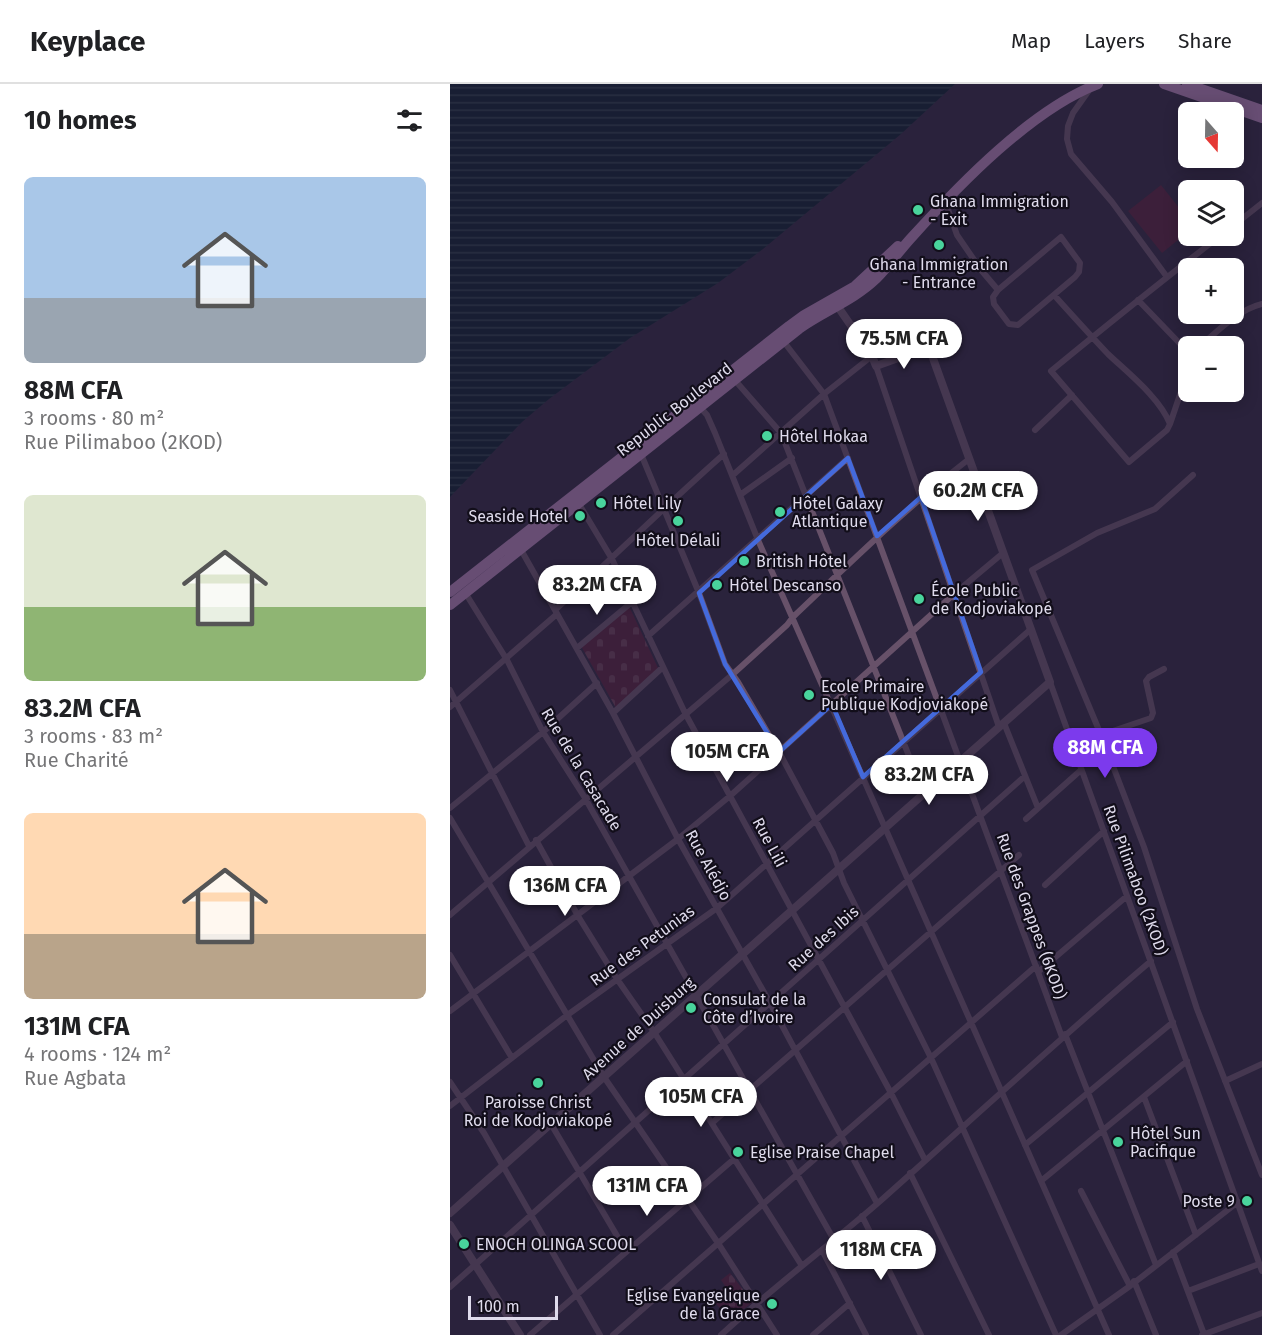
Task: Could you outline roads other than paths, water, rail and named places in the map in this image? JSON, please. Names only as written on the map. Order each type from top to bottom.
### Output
[{"type":"highway","points":[[1164,84],[1262,118]]},
{"type":"highway","points":[[1187,84],[1262,110]]},
{"type":"highway","name":"Republic Boulevard","points":[[450,605],[466,594],[518,545],[732,377],[804,315],[835,303],[873,282],[912,234],[945,200],[1029,124],[1091,85]]},
{"type":"highway","name":"Republic Boulevard","points":[[732,377],[784,342],[835,303]]},
{"type":"highway","name":"Republic Boulevard","points":[[450,592],[579,504],[641,454],[697,404]]},
{"type":"street","points":[[1091,85],[1073,113],[1068,126],[1067,139],[1071,154],[1112,202],[1167,277]]},
{"type":"street","points":[[945,200],[957,235],[998,290]]},
{"type":"street","points":[[1244,217],[1262,203]]},
{"type":"street","points":[[1061,237],[1080,263],[1080,267],[1075,277],[1054,295],[1022,323],[1013,325],[1009,324],[994,304],[993,297],[998,290],[1061,237]]},
{"type":"street","points":[[1178,400],[1167,430],[1129,462],[1051,371],[1207,246]]},
{"type":"street","points":[[1054,295],[1146,392],[1170,424]]},
{"type":"street","points":[[1138,300],[1178,342]]},
{"type":"street","points":[[835,303],[872,356],[981,672],[1038,808]]},
{"type":"street","points":[[1212,336],[1252,306],[1262,304]]},
{"type":"street","name":"Rue des Grappes (6KOD)","points":[[784,342],[824,394],[1037,969],[1156,1265]]},
{"type":"street","name":"Rue Pilimaboo (2KOD)","points":[[876,366],[926,348],[930,350],[1261,1267]]},
{"type":"street","points":[[733,475],[824,394],[872,356]]},
{"type":"street","points":[[732,377],[781,433],[924,794]]},
{"type":"street","points":[[1035,430],[1072,395]]},
{"type":"street","points":[[697,404],[707,416],[724,454],[758,540],[1109,1335]]},
{"type":"street","points":[[641,454],[699,593],[725,664],[779,752],[833,853],[838,869],[931,1058],[1059,1335],[1238,1202]]},
{"type":"street","points":[[453,705],[507,660],[612,560],[662,508],[724,454]]},
{"type":"street","points":[[740,495],[792,458]]},
{"type":"street","points":[[648,636],[848,459]]},
{"type":"street","points":[[450,915],[733,674],[780,632],[877,536],[969,459]]},
{"type":"street","points":[[1193,475],[1155,509],[1097,533],[1032,570],[1101,735],[1144,847],[1197,1009],[1262,1175]]},
{"type":"street","name":"Rue Lili","points":[[579,504],[612,560],[685,713],[925,1160]]},
{"type":"street","name":"Rue Alédjo","points":[[518,545],[597,683],[678,839],[770,1003],[877,1203]]},
{"type":"street","points":[[450,1011],[578,916],[730,796],[954,594],[1003,553]]},
{"type":"street","name":"Rue de la Casacade","points":[[466,594],[507,660],[543,732],[585,798],[722,1045],[834,1240]]},
{"type":"street","points":[[577,648],[632,602]]},
{"type":"street","name":"Rue des Petunias","points":[[450,1106],[566,1016],[717,908],[1031,629]]},
{"type":"street","points":[[613,713],[663,667]]},
{"type":"street","points":[[1101,735],[1151,718],[1153,713],[1145,682],[1149,677],[1164,669]]},
{"type":"street","name":"Avenue de Duisburg","points":[[450,1213],[1050,682]]},
{"type":"street","points":[[450,808],[543,732],[597,683]]},
{"type":"street","points":[[450,690],[453,705],[493,772],[529,846]]},
{"type":"street","points":[[1026,819],[1082,770]]},
{"type":"street","name":"Rue des Ibis","points":[[450,1287],[1025,776]]},
{"type":"street","points":[[450,818],[604,1077],[718,1243],[777,1335]]},
{"type":"street","points":[[1045,885],[1104,831]]},
{"type":"street","points":[[536,840],[578,916],[617,979],[654,1032],[802,1266]]},
{"type":"street","points":[[712,1123],[1019,855]]},
{"type":"street","points":[[613,1335],[971,1022],[1127,896]]},
{"type":"street","points":[[450,955],[512,1058]]},
{"type":"street","points":[[721,1335],[756,1302],[877,1203],[1064,1035],[1151,961]]},
{"type":"street","points":[[1025,1145],[1173,1022]]},
{"type":"street","points":[[1041,1182],[1187,1061]]},
{"type":"street","points":[[1226,1081],[1262,1064]]},
{"type":"street","points":[[450,1082],[532,1214],[600,1335]]},
{"type":"street","points":[[1144,1097],[1196,1234]]},
{"type":"street","points":[[551,1124],[626,1251]]},
{"type":"street","points":[[530,1335],[734,1159]]},
{"type":"street","points":[[910,1173],[989,1335]]},
{"type":"street","points":[[1081,1191],[1132,1283],[1156,1335]]},
{"type":"street","points":[[862,1216],[921,1335]]},
{"type":"street","points":[[450,1225],[520,1335]]},
{"type":"street","points":[[822,1250],[866,1335]]},
{"type":"street","points":[[1173,1252],[1203,1335],[1262,1313]]},
{"type":"street","points":[[1188,1291],[1261,1267]]},
{"type":"street","points":[[813,1335],[850,1303]]},
{"type":"water","points":[[450,84],[955,84],[901,134],[763,249],[718,283],[630,338],[549,399],[522,422],[450,497]]},
{"type":"place","name":"Ghana Immigration - Exit","points":[[918,210]]},
{"type":"place","name":"Ghana Immigration - Entrance","points":[[939,245]]},
{"type":"place","name":"Hôtel Hokaa","points":[[767,436]]},
{"type":"place","name":"Hôtel Lily","points":[[601,503]]},
{"type":"place","name":"Hôtel Galaxy Atlantique","points":[[780,512]]},
{"type":"place","name":"Seaside Hotel","points":[[580,516]]},
{"type":"place","name":"Hôtel Délali","points":[[678,521]]},
{"type":"place","name":"British Hôtel","points":[[744,561]]},
{"type":"place","name":"Hôtel Descanso","points":[[717,585]]},
{"type":"place","name":"École Public de Kodjoviakopé","points":[[919,599]]},
{"type":"place","name":"Ecole Primaire Publique Kodjoviakopé","points":[[809,695]]},
{"type":"place","name":"Consulat de la Côte d’Ivoire","points":[[691,1008]]},
{"type":"place","name":"Paroisse Christ Roi de Kodjoviakopé","points":[[538,1083]]},
{"type":"place","name":"Hôtel Sun Pacifique","points":[[1118,1142]]},
{"type":"place","name":"Eglise Praise Chapel","points":[[738,1152]]},
{"type":"place","name":"Poste 9","points":[[1247,1201]]},
{"type":"place","name":"ENOCH OLINGA SCOOL","points":[[464,1244]]},
{"type":"place","name":"Eglise Evangelique de la Grace","points":[[772,1304]]}]
